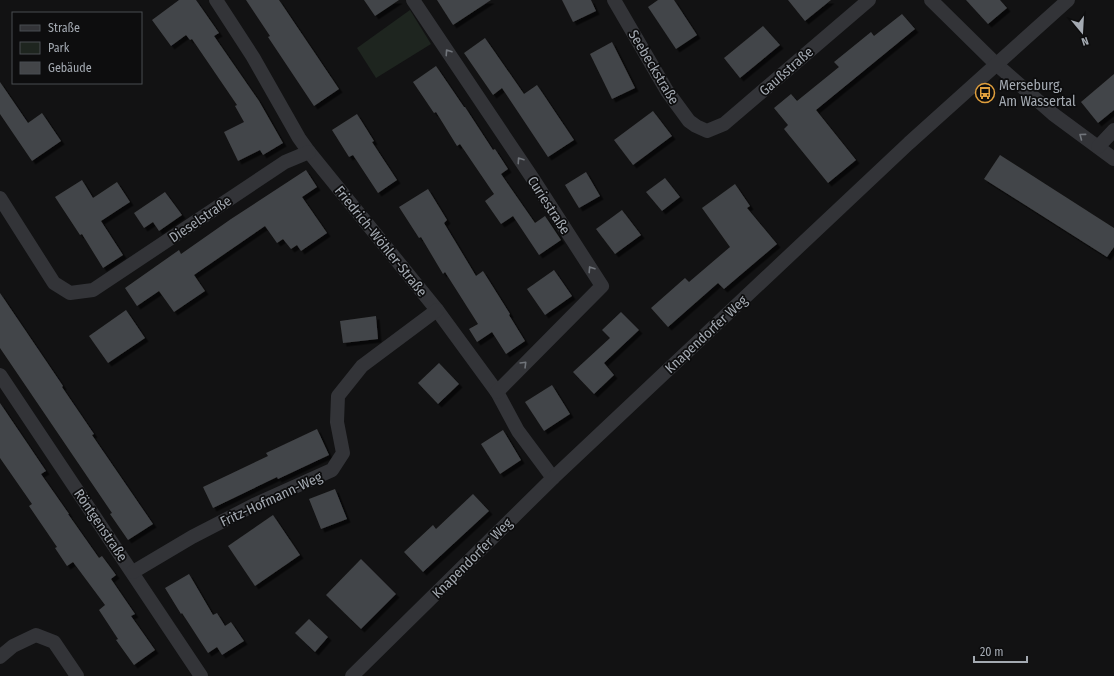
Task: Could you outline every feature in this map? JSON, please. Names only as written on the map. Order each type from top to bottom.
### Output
[{"type":"street","name":"Friedrich-Wöhler-Straße","points":[[216,0],[253,57],[299,138],[437,310],[497,392],[518,431],[553,478]]},
{"type":"street","name":"Curiestraße","points":[[413,0],[533,179],[602,286],[497,392]]},
{"type":"street","name":"Seebeckstraße","points":[[614,0],[667,91],[689,121],[699,129]]},
{"type":"street","name":"Gaußstraße","points":[[699,129],[707,132],[724,124],[869,0]]},
{"type":"street","points":[[931,0],[996,64],[1053,114],[1114,159]]},
{"type":"street","name":"Knapendorfer Weg","points":[[352,676],[553,478],[909,143],[1068,0]]},
{"type":"street","points":[[1098,148],[1114,130]]},
{"type":"street","name":"Dieselstraße","points":[[0,198],[54,283],[70,293],[93,290],[285,162],[309,152]]},
{"type":"street","name":"Fritz-Hofmann-Weg","points":[[133,572],[192,537],[254,505],[332,470],[343,453],[337,422],[338,396],[362,366],[437,310]]},
{"type":"street","name":"Röntgenstraße","points":[[0,374],[201,676]]},
{"type":"street","points":[[0,656],[13,646],[36,635],[54,642],[77,676]]},
{"type":"green space","points":[[410,10],[431,44],[376,78],[357,48]]},
{"type":"building","points":[[179,0],[196,0],[219,33],[214,36],[259,101],[283,143],[263,155],[260,150],[238,161],[224,132],[244,122],[235,106],[237,105],[192,39],[190,40],[186,35],[171,46],[152,20]]},
{"type":"building","points":[[246,0],[279,0],[339,89],[314,106],[268,37],[270,36]]},
{"type":"building","points":[[364,0],[399,0],[375,16]]},
{"type":"building","points":[[437,0],[491,0],[453,25]]},
{"type":"building","points":[[562,0],[591,0],[596,11],[573,22]]},
{"type":"building","points":[[658,0],[674,0],[697,35],[676,49],[648,7]]},
{"type":"building","points":[[788,0],[831,0],[805,21]]},
{"type":"building","points":[[966,0],[1000,0],[1007,8],[988,24]]},
{"type":"building","points":[[902,14],[915,29],[816,110],[856,160],[828,183],[784,129],[788,125],[774,108],[791,94],[797,101],[839,67],[834,62],[871,32],[874,36]]},
{"type":"building","points":[[763,26],[780,45],[740,78],[724,58]]},
{"type":"building","points":[[485,38],[524,94],[537,85],[574,140],[548,157],[502,88],[493,95],[464,53]]},
{"type":"building","points":[[612,42],[635,88],[612,99],[590,54]]},
{"type":"building","points":[[436,66],[493,150],[495,149],[508,169],[501,174],[535,223],[545,216],[561,240],[539,255],[513,216],[501,224],[485,201],[494,194],[460,144],[457,146],[436,112],[434,113],[413,82]]},
{"type":"building","points":[[1114,74],[1114,110],[1098,123],[1081,102]]},
{"type":"building","points":[[0,82],[28,123],[42,113],[61,141],[32,161],[0,114]]},
{"type":"building","points":[[653,111],[672,136],[633,165],[614,140]]},
{"type":"building","points":[[357,114],[374,141],[372,142],[397,180],[378,193],[353,155],[349,157],[332,130]]},
{"type":"building","points":[[1000,155],[1114,228],[1114,247],[1107,257],[984,179]]},
{"type":"building","points":[[306,170],[317,187],[302,197],[327,233],[301,251],[297,245],[291,249],[283,239],[277,243],[265,226],[194,275],[205,291],[174,312],[159,291],[137,306],[125,288],[179,250],[181,254]]},
{"type":"building","points":[[586,172],[600,196],[579,208],[565,185]]},
{"type":"building","points":[[665,178],[680,197],[662,211],[646,192]]},
{"type":"building","points":[[82,180],[93,198],[117,182],[130,202],[101,221],[123,255],[103,268],[82,234],[80,235],[55,197]]},
{"type":"building","points":[[735,184],[750,206],[747,208],[777,244],[724,289],[718,283],[668,327],[651,308],[685,278],[689,282],[730,247],[702,208]]},
{"type":"building","points":[[428,189],[447,220],[444,223],[476,276],[483,271],[525,341],[506,354],[492,332],[477,342],[469,329],[478,324],[445,272],[443,274],[421,237],[419,238],[399,207]]},
{"type":"building","points":[[165,192],[182,215],[159,231],[153,222],[144,228],[134,213]]},
{"type":"building","points":[[622,210],[641,235],[615,254],[596,229]]},
{"type":"building","points":[[554,270],[572,296],[545,315],[527,289]]},
{"type":"building","points":[[0,293],[63,386],[62,387],[94,434],[92,435],[153,524],[128,540],[110,514],[112,513],[0,348]]},
{"type":"building","points":[[126,310],[145,338],[108,363],[89,336]]},
{"type":"building","points":[[621,312],[639,330],[604,363],[614,375],[594,394],[573,372],[610,338],[602,330]]},
{"type":"building","points":[[376,316],[378,339],[343,343],[340,321]]},
{"type":"building","points":[[439,363],[459,384],[438,404],[418,383]]},
{"type":"building","points":[[552,385],[570,414],[544,431],[525,402]]},
{"type":"building","points":[[0,403],[46,471],[41,474],[99,558],[102,556],[116,575],[111,579],[135,614],[131,616],[155,650],[134,665],[116,640],[118,639],[99,610],[105,605],[73,562],[67,566],[55,548],[57,547],[29,506],[32,504],[0,458]]},
{"type":"building","points":[[317,429],[329,455],[278,479],[277,477],[213,508],[203,487],[268,456],[266,453]]},
{"type":"building","points":[[503,430],[521,460],[500,474],[481,444]]},
{"type":"building","points":[[335,489],[347,519],[321,529],[309,499]]},
{"type":"building","points":[[473,494],[489,511],[423,572],[404,552],[433,525],[436,529]]},
{"type":"building","points":[[273,515],[300,555],[255,586],[228,546]]},
{"type":"building","points":[[361,559],[396,594],[361,629],[326,595]]},
{"type":"building","points":[[189,574],[213,615],[217,613],[225,626],[231,622],[244,641],[222,655],[217,647],[208,653],[165,588]]},
{"type":"building","points":[[309,619],[328,637],[315,652],[295,633]]},
{"type":"place","name":"Merseburg, Am Wassertal","points":[[985,93]]}]
